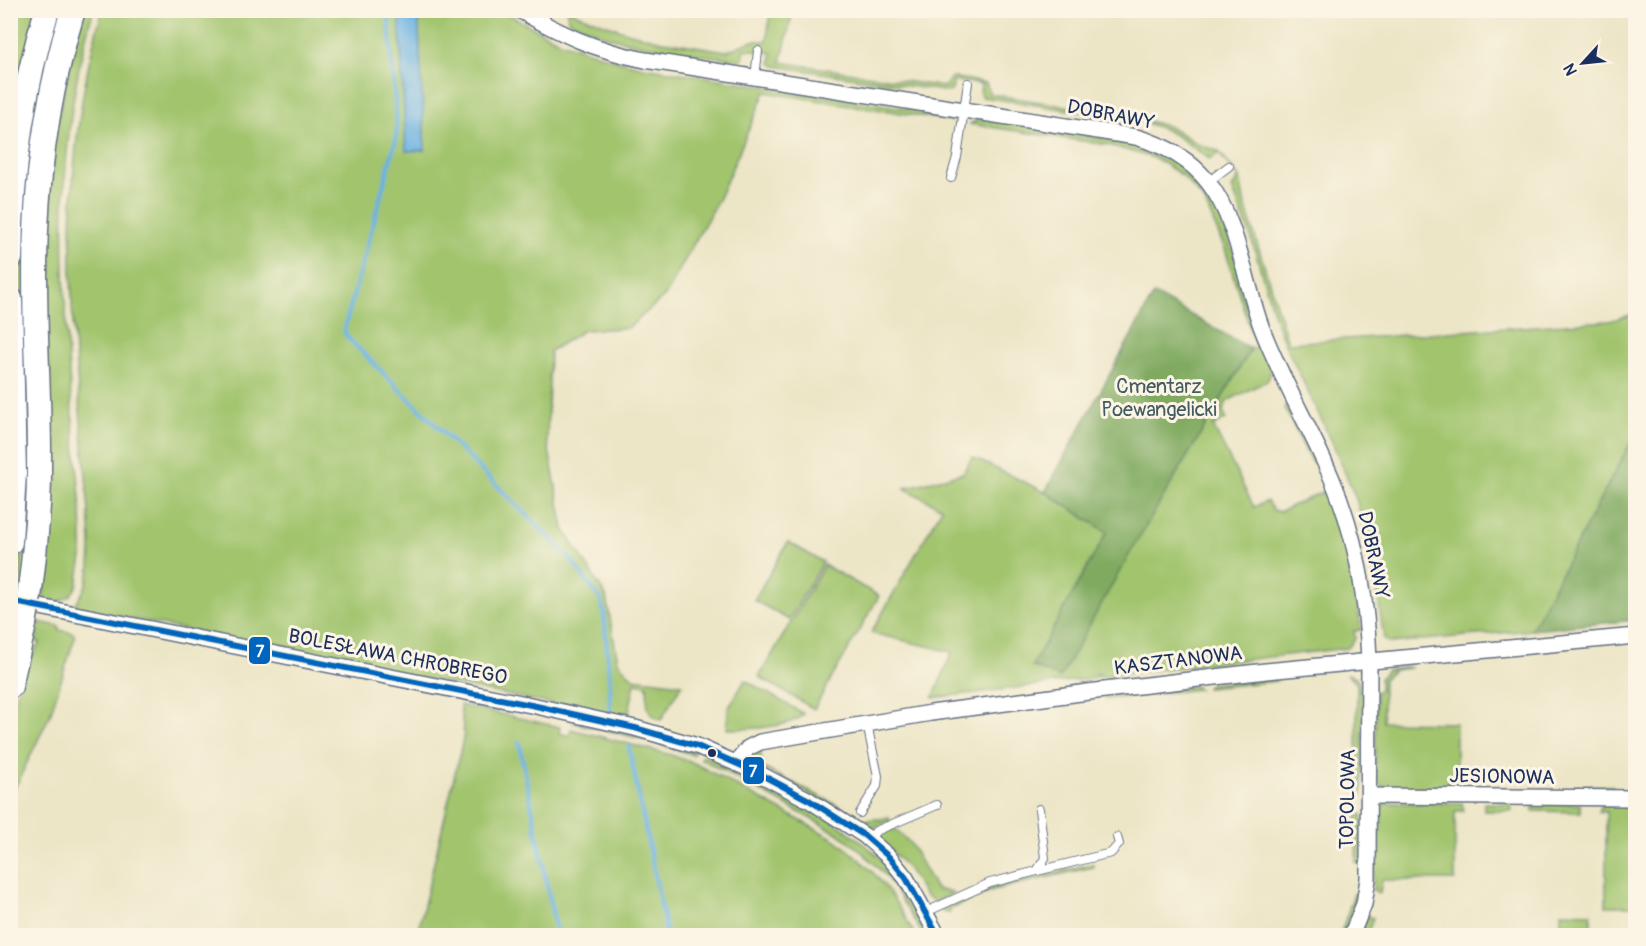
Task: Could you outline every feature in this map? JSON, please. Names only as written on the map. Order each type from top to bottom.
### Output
[{"type":"main road","points":[[10,258],[15,171],[22,114],[47,10]]},
{"type":"main road","points":[[10,686],[24,624],[20,595],[36,538],[39,474],[35,288],[40,174],[55,79],[73,10]]},
{"type":"main road","points":[[10,299],[14,452],[10,542]]},
{"type":"street","name":"DOBRAWY","points":[[519,10],[563,35],[614,54],[1136,137],[1168,149],[1183,158],[1208,182],[1225,209],[1264,333],[1328,469],[1345,514],[1356,553],[1363,592],[1369,661]]},
{"type":"street","name":"BOLESŁAWA CHROBREGO","points":[[20,595],[635,728],[697,746],[737,762],[809,800],[869,839],[896,865],[915,892],[938,936]]},
{"type":"street","name":"KASZTANOWA","points":[[737,762],[748,748],[760,742],[984,705],[1266,670],[1635,636]]},
{"type":"street","name":"TOPOLOWA","points":[[1351,936],[1366,895],[1369,661]]},
{"type":"street","name":"JESIONOWA","points":[[1369,796],[1635,798]]},
{"type":"lane","points":[[533,18],[545,15],[550,10]]},
{"type":"lane","points":[[755,78],[758,51]]},
{"type":"lane","points":[[951,178],[957,157],[968,83]]},
{"type":"lane","points":[[1208,182],[1229,166]]},
{"type":"lane","points":[[860,813],[877,786],[878,776],[867,724]]},
{"type":"lane","points":[[869,839],[876,831],[937,805]]},
{"type":"lane","points":[[1037,871],[1045,858],[1039,809]]},
{"type":"lane","points":[[926,912],[990,883],[1111,853],[1119,844],[1117,837]]},
{"type":"green space","points":[[11,11],[38,11],[11,135]]},
{"type":"green space","points":[[56,11],[64,11],[21,588],[14,587],[20,536],[23,429],[19,229],[31,114]]},
{"type":"green space","points":[[82,11],[93,11],[80,60],[66,160],[64,260],[68,361],[80,503],[82,557],[77,586],[70,596],[57,603],[43,600],[46,576],[50,575],[47,557],[43,556],[44,288],[52,143]]},
{"type":"green space","points":[[102,11],[502,11],[561,42],[643,67],[949,115],[953,121],[765,92],[719,198],[665,296],[628,328],[584,330],[550,351],[547,440],[564,529],[606,596],[618,662],[633,678],[682,684],[661,720],[649,710],[647,685],[635,683],[629,712],[616,717],[73,607],[86,584],[91,560],[91,542],[72,311],[72,206],[83,94]]},
{"type":"green space","points":[[567,11],[575,11],[574,13],[627,32],[662,41],[727,51],[752,41],[767,41],[770,11],[793,11],[781,62],[944,87],[952,77],[986,83],[990,94],[1129,116],[1171,127],[1199,145],[1218,151],[1240,178],[1244,201],[1288,343],[1609,321],[1635,314],[1635,434],[1531,630],[1390,643],[1384,639],[1371,550],[1356,499],[1275,319],[1251,237],[1232,188],[1239,178],[1219,153],[1210,159],[1164,129],[1139,121],[983,97],[980,94],[981,84],[954,81],[952,90],[949,92],[775,66],[771,63],[772,53],[745,49],[743,58],[740,60],[652,47],[608,37],[588,29],[568,20]]},
{"type":"green space","points":[[978,119],[1132,143],[1178,164],[1200,184],[1218,211],[1225,228],[1271,367],[1267,381],[1227,401],[1223,411],[1226,419],[1213,426],[1254,507],[1267,501],[1273,510],[1279,512],[1322,492],[1330,494],[1336,503],[1346,537],[1361,630],[1354,631],[1355,639],[1348,648],[1173,668],[1169,665],[1170,668],[1098,677],[1100,673],[1097,673],[1095,678],[933,698],[952,652],[871,633],[942,508],[904,488],[963,473],[972,457],[1045,492],[1069,508],[1177,473],[1251,349],[1256,348],[1225,249],[1204,200],[1183,176],[1157,159],[1109,145],[970,124]],"holes":[[[1133,547],[1060,677],[1033,667]]]},
{"type":"green space","name":"Cmentarz Poewangelicki","points":[[1154,294],[1251,349],[1127,558],[1060,678],[1032,666],[1107,532],[1045,492]]},
{"type":"green space","points":[[1289,404],[1317,462],[1311,461],[1285,409],[1285,406]]},
{"type":"green space","points":[[1635,434],[1635,620],[1531,630]]},
{"type":"green space","points":[[788,542],[823,562],[789,620],[754,600]]},
{"type":"green space","points":[[824,565],[879,596],[814,709],[759,677]]},
{"type":"green space","points":[[39,622],[59,626],[59,630],[73,633],[75,637],[50,715],[11,796],[11,716],[26,659],[29,660],[40,642],[36,641]]},
{"type":"green space","points":[[1410,667],[1393,670],[1383,681],[1383,722],[1456,723],[1456,785],[1466,785],[1466,788],[1462,790],[1392,789],[1383,787],[1375,777],[1376,691],[1380,691],[1380,679],[1387,670]]},
{"type":"green space","points":[[1347,674],[1356,677],[1359,681],[1359,690],[1363,691],[1362,794],[1357,794],[1357,684]]},
{"type":"green space","points":[[1271,677],[1276,681],[1207,688],[1211,684]]},
{"type":"green space","points":[[745,680],[804,714],[798,719],[779,725],[727,729],[728,709]]},
{"type":"green space","points":[[1194,686],[1199,689],[1106,699],[1108,696]]},
{"type":"green space","points":[[460,705],[560,727],[559,733],[569,736],[571,729],[671,755],[696,764],[836,840],[873,872],[899,906],[915,935],[417,935],[464,735]]},
{"type":"green space","points":[[573,723],[643,735],[694,752],[693,755],[642,739]]},
{"type":"green space","points":[[761,749],[761,767],[857,815],[849,817],[757,765],[752,760],[752,754]]},
{"type":"green space","points":[[703,755],[774,787],[846,830],[884,862],[898,879],[930,935],[923,935],[889,879],[860,850],[839,834],[701,759]]},
{"type":"green space","points":[[1575,786],[1613,786],[1610,792],[1578,791]]},
{"type":"green space","points":[[1386,803],[1462,803],[1464,811],[1455,811],[1455,880],[1382,880],[1380,893],[1373,890],[1375,811]]},
{"type":"green space","points":[[1484,803],[1511,803],[1512,811],[1484,811]]},
{"type":"green space","points":[[1533,804],[1580,804],[1580,812],[1533,811]]},
{"type":"green space","points":[[1603,804],[1635,805],[1635,906],[1606,906],[1606,812],[1599,812]]},
{"type":"green space","points":[[1357,814],[1362,814],[1361,863],[1356,863]]},
{"type":"green space","points":[[889,818],[890,821],[872,828],[864,825],[867,820]]},
{"type":"green space","points":[[893,827],[910,843],[936,889],[953,893],[936,902],[925,896],[908,869],[879,837],[882,832]]},
{"type":"green space","points":[[1093,864],[1093,867],[992,890],[949,910],[950,913],[942,912],[941,909],[998,885]]},
{"type":"green space","points":[[1354,894],[1360,895],[1344,935],[1340,936]]},
{"type":"green space","points":[[1561,912],[1591,913],[1591,935],[1561,935]]},
{"type":"green space","points":[[1367,916],[1373,918],[1367,935],[1358,936]]},
{"type":"water","points":[[399,11],[418,11],[425,150],[406,151]]},
{"type":"waterway","points":[[388,10],[397,127],[395,143],[344,330],[347,337],[568,556],[600,599],[604,613],[610,710]]},
{"type":"waterway","points":[[519,742],[557,936]]},
{"type":"waterway","points":[[629,747],[667,936]]},
{"type":"transit line","name":"7","points":[[10,601],[536,706],[635,728],[697,746],[758,773],[809,800],[865,836],[889,857],[906,878],[938,936]]}]
